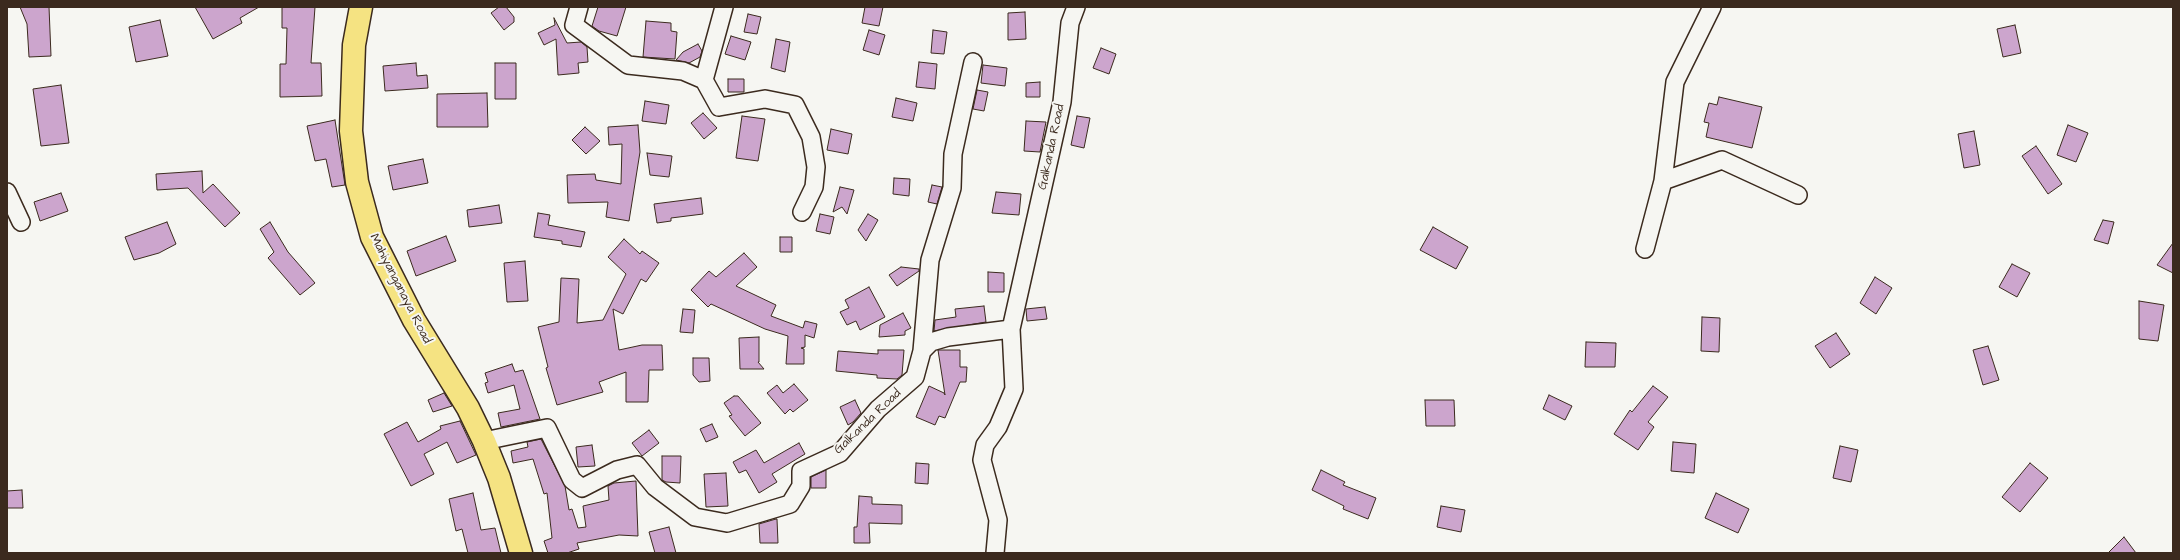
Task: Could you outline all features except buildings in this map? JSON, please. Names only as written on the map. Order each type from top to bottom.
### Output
[{"type":"main road","name":"Mahiyanganaya Road","points":[[361,7],[354,45],[351,131],[357,182],[372,237],[414,320],[468,408],[484,441],[499,478],[521,553]]},
{"type":"street","points":[[579,7],[574,25],[628,65],[683,71],[704,80],[719,107],[765,99],[795,106],[810,137],[816,167],[814,187],[802,212]]},
{"type":"street","points":[[704,80],[724,7]]},
{"type":"street","name":"Galkanda Road","points":[[995,553],[998,520],[982,460],[985,445],[998,427],[1014,389],[1011,329],[1062,102],[1070,23],[1076,7]]},
{"type":"street","points":[[1645,249],[1663,181],[1675,82],[1712,7]]},
{"type":"street","points":[[922,351],[930,260],[952,188],[953,154],[972,62]]},
{"type":"street","points":[[1663,181],[1722,160],[1798,195]]},
{"type":"street","points":[[7,192],[22,222]]},
{"type":"street","points":[[922,351],[931,342],[948,337],[1011,329]]},
{"type":"street","name":"Galkanda Road","points":[[484,441],[547,428],[572,480],[582,488],[617,470],[637,466],[655,487],[695,517],[727,523],[790,504],[801,486],[801,471],[840,453],[878,409],[915,377],[922,351]]}]
